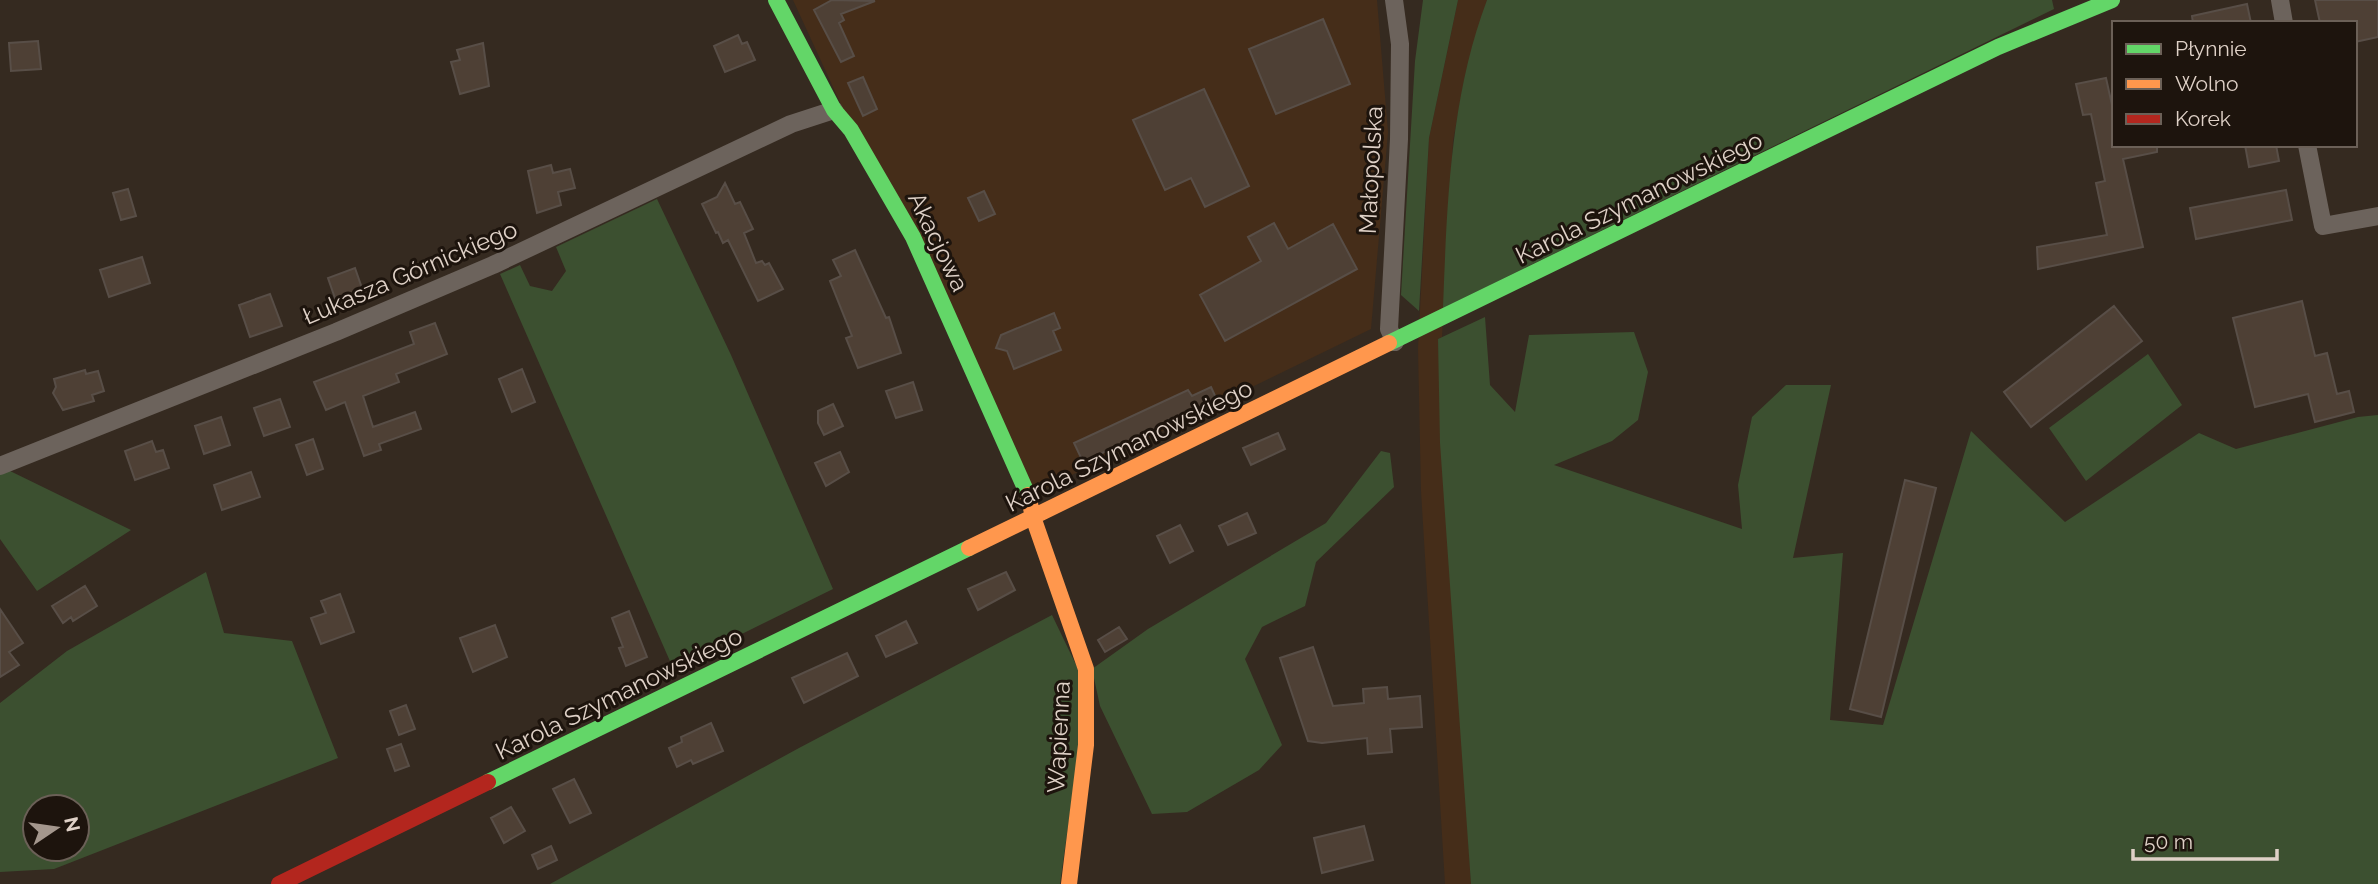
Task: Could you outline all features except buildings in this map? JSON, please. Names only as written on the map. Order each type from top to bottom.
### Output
[{"type":"street","name":"Akacjowa","points":[[776,0],[834,110],[851,130],[913,237],[1025,484],[1032,503],[1033,517]]},
{"type":"street","name":"Małopolska","points":[[1394,0],[1400,44],[1399,139],[1388,329],[1395,342]]},
{"type":"street","name":"Karola Szymanowskiego","points":[[279,884],[1998,47],[2112,0]]},
{"type":"street","points":[[2280,0],[2284,21]]},
{"type":"street","name":"Łukasza Górnickiego","points":[[0,466],[352,326],[494,265],[791,124],[834,110]]},
{"type":"street","points":[[2307,147],[2323,226],[2378,216]]},
{"type":"street","name":"Wapienna","points":[[1033,517],[1086,669],[1086,745],[1069,884]]},
{"type":"shaded area","points":[[793,0],[1377,0],[1388,132],[1371,329],[1035,493],[844,111]]},
{"type":"shaded area","points":[[1458,0],[1487,0],[1465,76],[1453,141],[1442,337],[1438,339],[1471,884],[1445,884],[1421,491],[1418,348],[1429,138]]},
{"type":"green space","points":[[1423,0],[1458,0],[1429,138],[1419,311],[1401,295],[1415,61]]},
{"type":"green space","points":[[1487,0],[2052,0],[2054,9],[1443,308],[1449,191],[1458,113],[1465,75]]},
{"type":"green space","points":[[657,199],[731,355],[833,589],[673,668],[500,274],[520,265],[530,286],[552,291],[566,271],[556,247]]},
{"type":"green space","points":[[1485,317],[1490,385],[1515,412],[1529,335],[1634,332],[1648,372],[1638,420],[1612,441],[1554,465],[1742,529],[1738,485],[1752,417],[1786,385],[1831,385],[1793,558],[1843,553],[1830,720],[1883,725],[1971,431],[2065,522],[2199,433],[2236,449],[2358,417],[2378,415],[2378,884],[1471,884],[1440,443],[1438,339]]},
{"type":"green space","points":[[2148,354],[2182,405],[2086,481],[2049,428]]},
{"type":"green space","points":[[1381,451],[1390,453],[1394,487],[1316,562],[1305,606],[1262,627],[1245,659],[1282,745],[1259,770],[1187,812],[1152,814],[1100,706],[1092,669],[1148,629],[1326,523]]},
{"type":"green space","points":[[8,470],[131,530],[37,591],[0,539],[0,471]]},
{"type":"green space","points":[[206,572],[224,633],[292,641],[338,758],[91,855],[91,793],[21,793],[21,863],[69,863],[54,869],[0,872],[0,703],[67,651]]},
{"type":"green space","points":[[1052,615],[1079,671],[1081,733],[1060,884],[550,884],[799,748]]},
{"type":"traffic: fast","points":[[776,0],[834,110],[851,130],[913,237],[1028,495]]},
{"type":"traffic: fast","points":[[1389,343],[1998,47],[2112,0]]},
{"type":"traffic: fast","points":[[488,782],[969,548]]},
{"type":"traffic: slow","points":[[969,548],[1389,343]]},
{"type":"traffic: slow","points":[[1028,495],[1033,517],[1086,669],[1086,745],[1069,884]]},
{"type":"traffic: jam","points":[[279,884],[488,782]]}]
